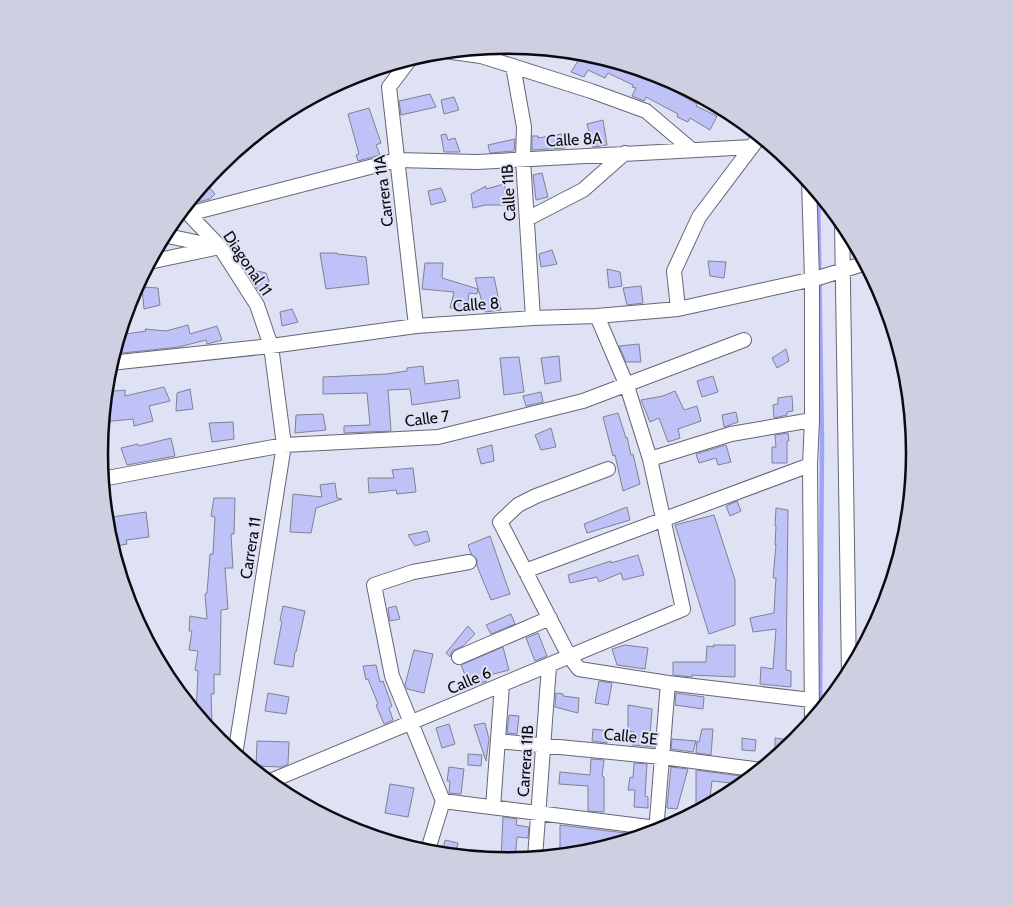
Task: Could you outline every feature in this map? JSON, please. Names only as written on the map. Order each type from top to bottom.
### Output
[{"type":"street","points":[[476,55],[591,90],[646,111],[692,150]]},
{"type":"street","name":"Calle 11B","points":[[513,66],[524,126],[524,159],[533,318]]},
{"type":"street","name":"Carrera 11A","points":[[405,67],[390,87],[416,326]]},
{"type":"street","points":[[678,309],[674,271],[699,217],[756,141]]},
{"type":"street","name":"Calle 8A","points":[[190,210],[397,160],[477,162],[692,150],[756,141]]},
{"type":"street","points":[[527,219],[583,190],[625,154]]},
{"type":"street","points":[[809,192],[815,279],[810,465],[811,711]]},
{"type":"street","name":"Diagonal 11","points":[[187,214],[220,247],[257,305],[271,346]]},
{"type":"street","points":[[841,234],[839,271],[849,660]]},
{"type":"street","points":[[171,237],[220,247]]},
{"type":"street","points":[[157,260],[220,247]]},
{"type":"street","name":"Calle 8","points":[[118,362],[271,346],[416,326],[533,318],[597,316],[678,309],[815,279],[859,265]]},
{"type":"street","points":[[597,316],[627,386],[650,459],[664,519]]},
{"type":"street","name":"Calle 7","points":[[109,478],[284,445],[438,437],[583,401],[627,386],[744,340]]},
{"type":"street","name":"Carrera 11","points":[[236,746],[284,445],[271,346]]},
{"type":"street","points":[[650,459],[731,434],[812,420]]},
{"type":"street","points":[[524,571],[810,465]]},
{"type":"street","points":[[608,470],[536,496],[518,505],[500,522],[569,656],[580,669],[668,683],[811,700]]},
{"type":"street","name":"Calle 6","points":[[276,779],[683,609],[664,519]]},
{"type":"street","points":[[429,845],[443,801],[392,676],[374,585],[413,572],[469,562]]},
{"type":"street","points":[[459,657],[550,618]]},
{"type":"street","name":"Carrera 11B","points":[[535,851],[549,666]]},
{"type":"street","points":[[659,822],[668,683]]},
{"type":"street","points":[[493,807],[502,685]]},
{"type":"street","name":"Calle 5E","points":[[498,741],[662,757],[751,769]]},
{"type":"street","points":[[443,801],[644,828]]},
{"type":"building","points":[[579,60],[610,67],[660,84],[697,104],[696,106],[717,116],[710,130],[690,118],[688,122],[677,117],[678,114],[646,97],[644,101],[632,96],[636,88],[632,87],[633,85],[608,73],[605,78],[588,70],[584,77],[571,72]]},
{"type":"building","points":[[430,94],[436,107],[401,115],[399,101]]},
{"type":"building","points":[[454,97],[459,110],[444,114],[441,100]]},
{"type":"building","points":[[369,108],[381,143],[376,145],[380,155],[358,161],[356,155],[359,154],[348,114]]},
{"type":"building","points":[[603,120],[607,145],[593,147],[587,124]]},
{"type":"building","points":[[446,134],[448,140],[455,138],[460,152],[444,152],[441,135]]},
{"type":"building","points":[[562,134],[565,148],[532,150],[532,136],[538,136],[538,138]]},
{"type":"building","points":[[515,139],[514,151],[490,153],[488,145]]},
{"type":"building","points":[[542,173],[548,197],[536,200],[533,175]]},
{"type":"building","points":[[504,184],[510,205],[485,205],[473,208],[471,194],[486,186],[486,189]]},
{"type":"building","points":[[210,187],[215,194],[210,199],[198,202]]},
{"type":"building","points":[[441,188],[446,201],[431,205],[428,191]]},
{"type":"building","points":[[552,250],[557,264],[541,267],[539,254]]},
{"type":"building","points":[[320,253],[366,257],[369,284],[326,289]]},
{"type":"building","points":[[708,261],[726,262],[724,278],[710,276]]},
{"type":"building","points":[[425,263],[443,263],[442,278],[478,289],[477,294],[469,293],[467,310],[450,308],[454,292],[422,289]]},
{"type":"building","points":[[607,269],[620,272],[622,286],[609,288]]},
{"type":"building","points":[[257,271],[266,273],[269,281],[267,290],[260,293],[247,273]]},
{"type":"building","points":[[494,277],[501,310],[485,312],[475,278]]},
{"type":"building","points":[[641,286],[643,303],[627,305],[623,288]]},
{"type":"building","points":[[144,287],[158,288],[160,305],[144,309],[142,291]]},
{"type":"building","points":[[292,309],[298,322],[282,326],[280,312]]},
{"type":"building","points":[[188,325],[190,334],[217,326],[222,340],[207,344],[206,340],[179,347],[120,353],[126,334],[146,331],[145,329],[166,331]]},
{"type":"building","points":[[639,344],[641,362],[626,362],[619,346]]},
{"type":"building","points":[[786,349],[789,361],[777,368],[772,358]]},
{"type":"building","points":[[559,356],[561,381],[545,384],[541,358]]},
{"type":"building","points":[[519,357],[524,392],[504,395],[500,358]]},
{"type":"building","points":[[423,366],[425,384],[458,380],[460,398],[412,405],[410,389],[388,390],[391,431],[344,433],[344,426],[370,425],[367,393],[323,394],[323,377],[387,374],[407,371],[407,368]]},
{"type":"building","points":[[713,376],[718,392],[702,397],[697,381]]},
{"type":"building","points":[[164,387],[170,401],[149,406],[153,421],[134,426],[133,419],[109,421],[112,391],[125,390],[125,396]]},
{"type":"building","points":[[190,389],[193,409],[176,411],[177,393]]},
{"type":"building","points":[[675,391],[684,410],[697,406],[701,421],[678,429],[680,438],[668,442],[659,418],[650,422],[641,400],[663,396]]},
{"type":"building","points":[[541,392],[543,402],[526,406],[523,396]]},
{"type":"building","points":[[792,396],[793,411],[787,412],[787,415],[774,418],[773,405],[778,404],[778,398]]},
{"type":"building","points":[[736,412],[738,422],[724,427],[722,415]]},
{"type":"building","points":[[618,413],[627,437],[631,455],[633,454],[640,484],[623,491],[615,455],[613,456],[603,417]]},
{"type":"building","points":[[323,414],[326,430],[295,433],[296,415]]},
{"type":"building","points":[[233,422],[234,439],[212,442],[209,423]]},
{"type":"building","points":[[551,428],[556,447],[541,450],[535,435]]},
{"type":"building","points":[[788,433],[787,463],[772,463],[772,447],[776,447],[775,435]]},
{"type":"building","points":[[171,438],[175,456],[127,465],[121,448],[138,444],[139,446]]},
{"type":"building","points":[[492,445],[494,461],[481,464],[477,449]]},
{"type":"building","points":[[726,445],[731,462],[718,465],[716,458],[699,463],[696,454]]},
{"type":"building","points":[[413,468],[416,492],[397,494],[396,490],[369,493],[368,478],[394,478],[392,470]]},
{"type":"building","points":[[335,483],[337,498],[342,499],[316,508],[311,533],[290,532],[293,494],[322,497],[320,485]]},
{"type":"building","points":[[214,498],[235,498],[234,534],[231,534],[233,568],[225,568],[228,609],[221,610],[220,675],[214,674],[214,694],[211,694],[212,721],[196,704],[198,671],[195,670],[198,651],[189,650],[192,631],[189,631],[190,616],[207,619],[205,594],[207,593],[210,554],[213,554],[215,517],[211,516]]},
{"type":"building","points":[[737,501],[741,511],[730,516],[726,506]]},
{"type":"building","points":[[627,507],[630,520],[587,533],[584,524]]},
{"type":"building","points":[[776,508],[788,510],[786,670],[791,671],[791,687],[760,684],[761,667],[773,669],[776,629],[753,632],[750,618],[774,613],[776,578],[773,578],[776,545]]},
{"type":"building","points":[[146,512],[149,537],[126,540],[127,544],[119,546],[113,517]]},
{"type":"building","points":[[714,515],[735,580],[735,625],[709,634],[675,525]]},
{"type":"building","points":[[427,531],[430,541],[415,546],[408,535]]},
{"type":"building","points":[[490,536],[510,594],[491,600],[477,566],[477,560],[471,554],[468,545]]},
{"type":"building","points":[[638,555],[644,575],[623,580],[621,573],[599,582],[597,577],[570,583],[568,575],[611,561],[611,563]]},
{"type":"building","points":[[283,606],[305,611],[293,667],[274,664]]},
{"type":"building","points":[[396,606],[400,619],[390,621],[388,608]]},
{"type":"building","points":[[511,614],[515,624],[491,634],[486,625]]},
{"type":"building","points":[[468,626],[475,634],[463,646],[452,651],[450,657],[446,653]]},
{"type":"building","points":[[538,633],[547,656],[535,661],[526,638]]},
{"type":"building","points":[[625,645],[648,648],[645,669],[617,665],[612,649]]},
{"type":"building","points":[[713,645],[735,645],[735,677],[673,675],[673,662],[706,662],[707,646],[714,647]]},
{"type":"building","points":[[503,647],[509,670],[486,676],[487,681],[470,687],[461,665]]},
{"type":"building","points":[[414,650],[433,654],[424,693],[407,689],[405,685]]},
{"type":"building","points":[[376,665],[380,682],[383,681],[392,706],[389,708],[393,720],[384,724],[368,679],[366,680],[363,666]]},
{"type":"building","points":[[599,681],[612,683],[608,705],[595,703]]},
{"type":"building","points":[[268,693],[289,697],[286,714],[265,711]]},
{"type":"building","points":[[556,693],[579,698],[578,713],[555,707]]},
{"type":"building","points":[[676,693],[704,697],[703,709],[675,705]]},
{"type":"building","points":[[628,705],[652,709],[650,735],[655,737],[654,747],[632,745],[634,732],[628,731]]},
{"type":"building","points":[[509,715],[519,716],[517,734],[507,733]]},
{"type":"building","points":[[485,723],[489,739],[486,761],[474,725]]},
{"type":"building","points":[[449,724],[455,744],[442,748],[436,728]]},
{"type":"building","points":[[593,729],[608,731],[607,743],[592,741]]},
{"type":"building","points":[[702,729],[713,729],[711,755],[696,753],[697,741],[699,742]]},
{"type":"building","points":[[742,738],[756,740],[755,751],[742,750]]},
{"type":"building","points":[[775,738],[784,739],[775,748]]},
{"type":"building","points":[[672,739],[696,741],[693,752],[671,749]]},
{"type":"building","points":[[257,741],[289,742],[288,764],[282,767],[259,766],[256,763]]},
{"type":"building","points":[[468,754],[482,755],[481,766],[468,765]]},
{"type":"building","points":[[591,759],[604,760],[602,776],[604,777],[604,812],[588,811],[588,786],[559,784],[560,772],[590,775]]},
{"type":"building","points":[[634,763],[647,764],[645,796],[648,797],[648,808],[634,807],[635,790],[628,790],[630,777],[633,778]]},
{"type":"building","points":[[449,767],[464,769],[461,794],[449,793],[450,781],[447,781]]},
{"type":"building","points":[[671,767],[688,769],[677,809],[667,808]]},
{"type":"building","points":[[696,770],[740,776],[732,783],[712,781],[710,797],[696,805]]},
{"type":"building","points":[[390,784],[414,788],[408,817],[385,813]]},
{"type":"building","points":[[503,817],[517,819],[516,825],[529,827],[528,838],[517,837],[516,852],[501,852]]},
{"type":"building","points":[[560,825],[628,833],[585,845],[560,849]]},
{"type":"building","points":[[445,840],[458,843],[457,849],[444,847]]},
{"type":"waterway","points":[[818,203],[822,441],[820,701]]}]
